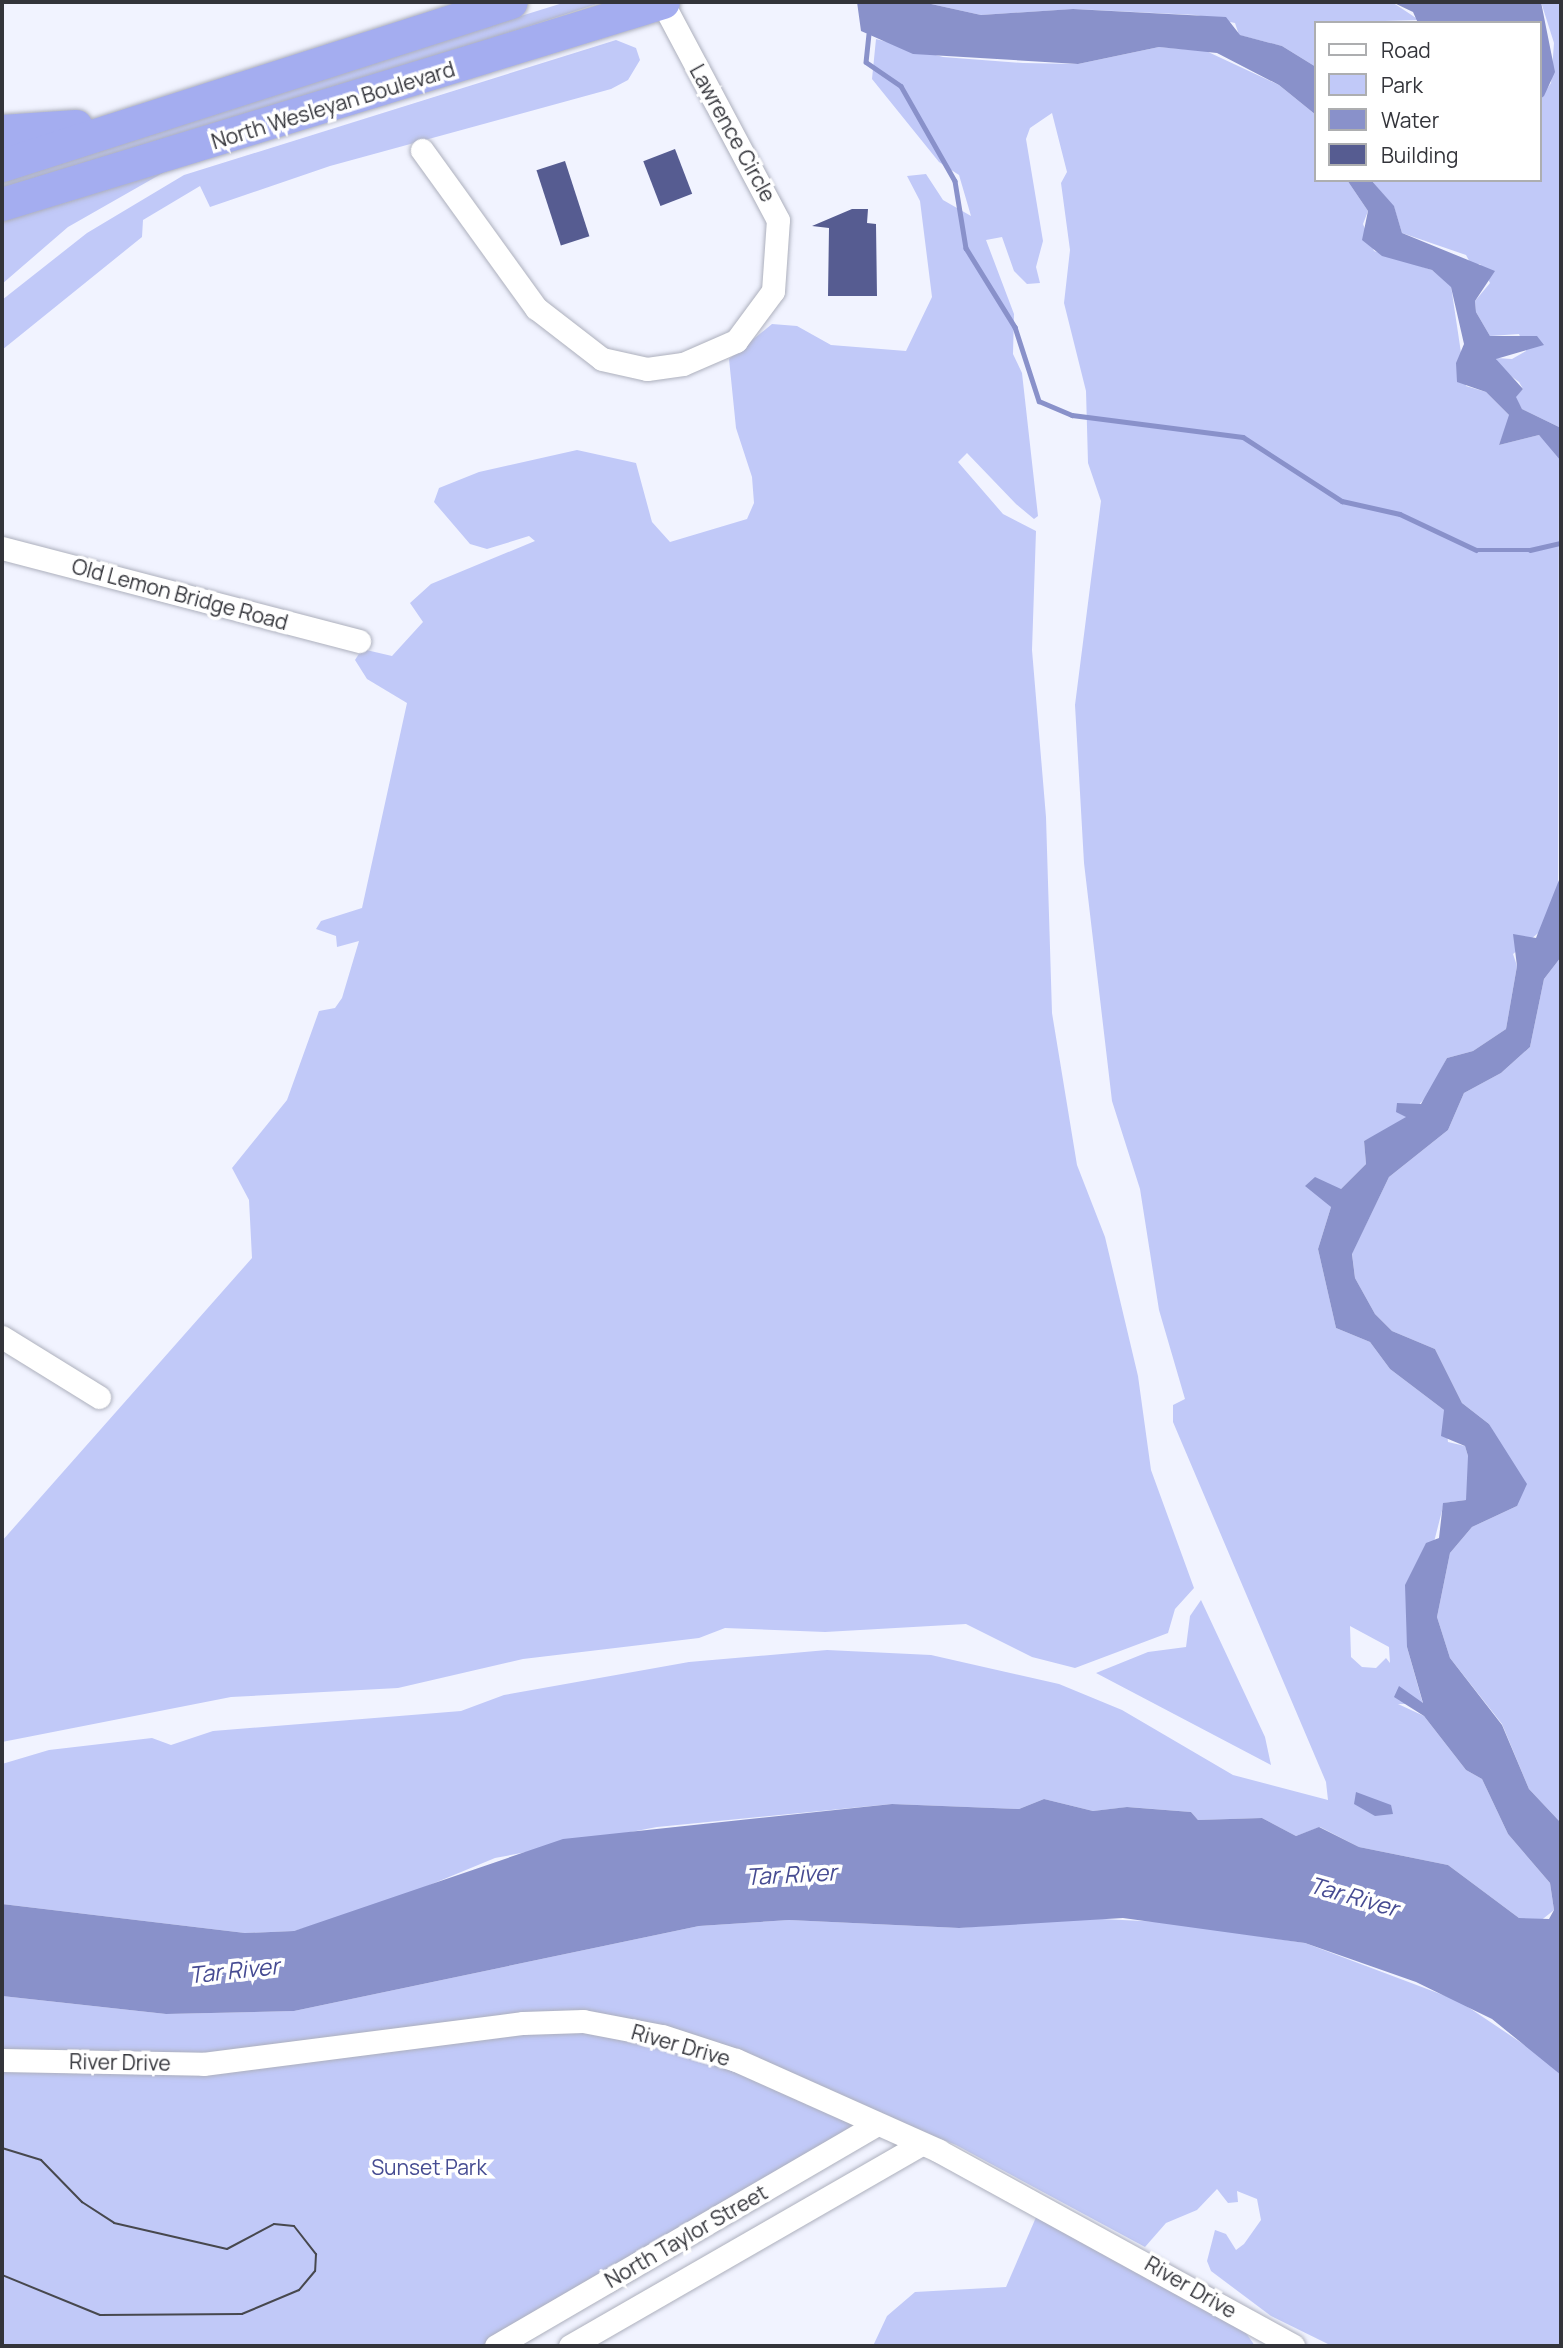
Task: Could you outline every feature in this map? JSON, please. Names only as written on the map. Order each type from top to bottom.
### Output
[{"type":"highway","name":"North Wesleyan Boulevard","points":[[2,165],[511,2]]},
{"type":"highway","name":"North Wesleyan Boulevard","points":[[2,204],[662,2]]},
{"type":"highway","points":[[2,131],[176,110]]},
{"type":"street","name":"Lawrence Circle","points":[[422,150],[536,308],[602,359],[647,369],[683,364],[736,341],[773,291],[778,220],[662,2]]},
{"type":"street","name":"Old Lemon Bridge Road","points":[[2,548],[359,641]]},
{"type":"street","points":[[2,1337],[99,1397]]},
{"type":"street","name":"River Drive","points":[[2,2060],[203,2064],[469,2027],[583,2021],[663,2036],[736,2060],[921,2144],[1153,2264],[1284,2344]]},
{"type":"street","name":"North Taylor Street","points":[[496,2346],[876,2125]]},
{"type":"street","points":[[570,2346],[921,2144]]},
{"type":"green space","points":[[566,2],[603,2],[2,198],[2,178]]},
{"type":"green space","points":[[922,2],[1392,2],[1419,20],[1314,21],[1314,66],[1282,46],[1239,35],[1235,23],[1196,15],[1074,9],[981,15]]},
{"type":"green space","points":[[1541,2],[1561,2],[1561,428],[1522,409],[1515,397],[1523,389],[1519,382],[1499,367],[1496,358],[1512,359],[1526,351],[1519,334],[1490,336],[1476,312],[1475,301],[1490,283],[1480,264],[1472,266],[1466,255],[1402,233],[1394,207],[1373,182],[1542,182],[1542,96],[1551,83],[1554,43]]},
{"type":"green space","points":[[876,39],[943,57],[1023,63],[1078,64],[1159,47],[1206,51],[1279,85],[1314,113],[1314,182],[1348,182],[1368,211],[1363,224],[1374,251],[1432,270],[1451,286],[1466,386],[1486,392],[1510,416],[1499,445],[1539,435],[1559,454],[1558,891],[1543,929],[1513,954],[1517,966],[1506,1029],[1473,1051],[1447,1058],[1428,1095],[1400,1125],[1364,1141],[1366,1164],[1341,1189],[1320,1194],[1331,1207],[1318,1249],[1336,1328],[1370,1342],[1390,1369],[1444,1410],[1448,1442],[1465,1446],[1468,1456],[1469,1491],[1466,1500],[1444,1503],[1407,1647],[1423,1704],[1398,1704],[1424,1716],[1466,1770],[1482,1779],[1508,1834],[1550,1883],[1554,1910],[1539,1922],[1519,1918],[1448,1865],[1359,1847],[1320,1827],[1296,1836],[1262,1818],[1198,1820],[1191,1812],[1128,1807],[1093,1811],[1044,1799],[1019,1809],[892,1804],[657,1827],[495,1858],[374,1908],[294,1931],[245,1933],[2,1904],[2,1764],[49,1750],[152,1738],[171,1745],[213,1731],[461,1711],[504,1695],[689,1662],[827,1650],[931,1655],[1059,1684],[1122,1710],[1233,1775],[1328,1800],[1326,1782],[1173,1422],[1173,1405],[1185,1399],[1159,1310],[1140,1189],[1112,1101],[1084,863],[1075,705],[1101,501],[1088,463],[1086,391],[1064,303],[1070,250],[1061,183],[1067,172],[1052,113],[1030,128],[1026,139],[1043,241],[1036,267],[1040,283],[1027,284],[1014,271],[1002,237],[986,240],[1014,314],[1013,354],[1022,373],[1038,516],[1034,519],[1016,504],[967,453],[958,462],[1003,514],[1036,531],[1032,650],[1046,817],[1052,1013],[1077,1165],[1105,1237],[1138,1376],[1151,1470],[1194,1588],[1175,1609],[1168,1633],[1075,1668],[1032,1657],[966,1624],[825,1632],[725,1628],[699,1638],[523,1659],[398,1688],[231,1697],[2,1742],[2,1541],[252,1258],[249,1200],[232,1168],[287,1100],[319,1011],[335,1008],[342,998],[359,941],[337,947],[336,936],[316,929],[321,921],[362,908],[407,703],[367,679],[355,660],[362,649],[392,656],[423,622],[410,603],[431,584],[535,541],[529,536],[487,549],[470,544],[434,502],[439,488],[479,472],[577,450],[636,463],[652,522],[670,542],[747,519],[754,503],[752,477],[736,428],[729,359],[772,324],[797,326],[831,345],[906,351],[932,297],[920,201],[907,176],[926,174],[943,200],[971,216],[959,175],[939,162],[872,79]],"holes":[[[1350,1626],[1389,1647],[1390,1663],[1386,1658],[1376,1668],[1362,1667],[1351,1657]]]},
{"type":"green space","points":[[616,40],[636,48],[640,60],[628,80],[611,89],[330,166],[210,207],[200,186],[143,220],[142,237],[2,350],[2,300],[87,233],[184,175]]},
{"type":"green space","points":[[168,170],[68,227],[2,284],[2,220]]},
{"type":"green space","points":[[1561,957],[1561,1823],[1529,1789],[1502,1724],[1450,1658],[1437,1617],[1450,1553],[1472,1527],[1517,1506],[1504,1452],[1489,1424],[1462,1403],[1435,1349],[1392,1331],[1375,1314],[1355,1278],[1352,1253],[1389,1177],[1448,1130],[1464,1093],[1501,1073],[1530,1047],[1544,979]]},
{"type":"green space","points":[[1201,1600],[1265,1737],[1271,1765],[1096,1673],[1148,1652],[1186,1647],[1190,1616]]},
{"type":"green space","name":"Sunset Park","points":[[1082,1918],[1163,1922],[1305,1943],[1459,2001],[1541,2056],[1561,2075],[1561,2346],[1332,2346],[1271,2316],[1211,2271],[1207,2261],[1215,2230],[1226,2234],[1236,2250],[1244,2244],[1261,2220],[1257,2199],[1237,2191],[1238,2202],[1228,2203],[1217,2189],[1197,2210],[1166,2223],[1145,2247],[956,2145],[879,2114],[481,2346],[2,2346],[2,1996],[166,2014],[294,2011],[699,1926],[789,1920],[959,1928]]},
{"type":"green space","points":[[1037,2215],[1246,2333],[1255,2346],[873,2346],[887,2316],[915,2292],[1006,2287]]},
{"type":"water","points":[[857,2],[922,2],[981,15],[1073,9],[1226,17],[1240,35],[1282,46],[1314,66],[1314,113],[1279,85],[1217,53],[1159,47],[1078,64],[913,54],[861,31]]},
{"type":"water","points":[[1392,2],[1541,2],[1555,72],[1544,96],[1542,98],[1542,21],[1417,21],[1413,12]]},
{"type":"water","points":[[1348,182],[1373,182],[1394,206],[1402,233],[1495,271],[1475,301],[1476,312],[1490,336],[1537,336],[1544,345],[1496,359],[1523,389],[1516,397],[1522,409],[1561,428],[1561,461],[1539,435],[1499,445],[1509,415],[1486,392],[1457,382],[1456,363],[1464,344],[1451,287],[1432,270],[1382,256],[1362,240],[1368,211]]},
{"type":"water","name":"Tar River","points":[[1561,875],[1561,957],[1544,979],[1530,1047],[1501,1073],[1464,1093],[1448,1130],[1389,1177],[1352,1254],[1355,1278],[1375,1314],[1392,1331],[1435,1349],[1462,1403],[1489,1424],[1527,1484],[1517,1506],[1472,1527],[1450,1553],[1437,1617],[1450,1658],[1502,1725],[1529,1789],[1561,1823],[1561,2075],[1492,2019],[1416,1982],[1305,1943],[1123,1918],[959,1928],[789,1920],[699,1926],[294,2011],[166,2014],[2,1996],[2,1904],[245,1933],[294,1931],[563,1839],[892,1804],[1019,1809],[1044,1799],[1093,1811],[1127,1807],[1191,1812],[1198,1820],[1262,1818],[1296,1836],[1319,1827],[1359,1847],[1448,1865],[1519,1918],[1549,1919],[1554,1910],[1550,1883],[1508,1834],[1482,1779],[1466,1770],[1424,1716],[1394,1697],[1399,1686],[1423,1703],[1407,1647],[1405,1585],[1426,1543],[1439,1538],[1443,1503],[1466,1500],[1468,1456],[1465,1446],[1441,1436],[1444,1410],[1390,1369],[1370,1342],[1336,1328],[1318,1249],[1331,1207],[1305,1186],[1315,1177],[1341,1189],[1366,1164],[1364,1141],[1406,1117],[1396,1112],[1397,1103],[1421,1104],[1447,1058],[1473,1051],[1506,1029],[1517,966],[1513,934],[1536,938]]},
{"type":"water","points":[[1356,1792],[1391,1805],[1393,1814],[1375,1816],[1354,1804]]},
{"type":"building","points":[[675,149],[692,194],[660,206],[643,161]]},
{"type":"building","points":[[565,161],[589,236],[561,245],[536,170]]},
{"type":"building","points":[[852,209],[868,209],[867,223],[876,224],[877,296],[828,296],[829,228],[812,226]]},
{"type":"waterway","points":[[869,34],[866,62],[901,86],[955,181],[966,248],[1015,327],[1039,401],[1072,415],[1243,437],[1342,501],[1400,514],[1476,550],[1530,550],[1561,543]]},
{"type":"tram line","points":[[2,2148],[41,2160],[82,2202],[114,2223],[227,2249],[274,2224],[294,2226],[316,2254],[315,2271],[299,2290],[242,2314],[100,2315],[2,2275]]}]
